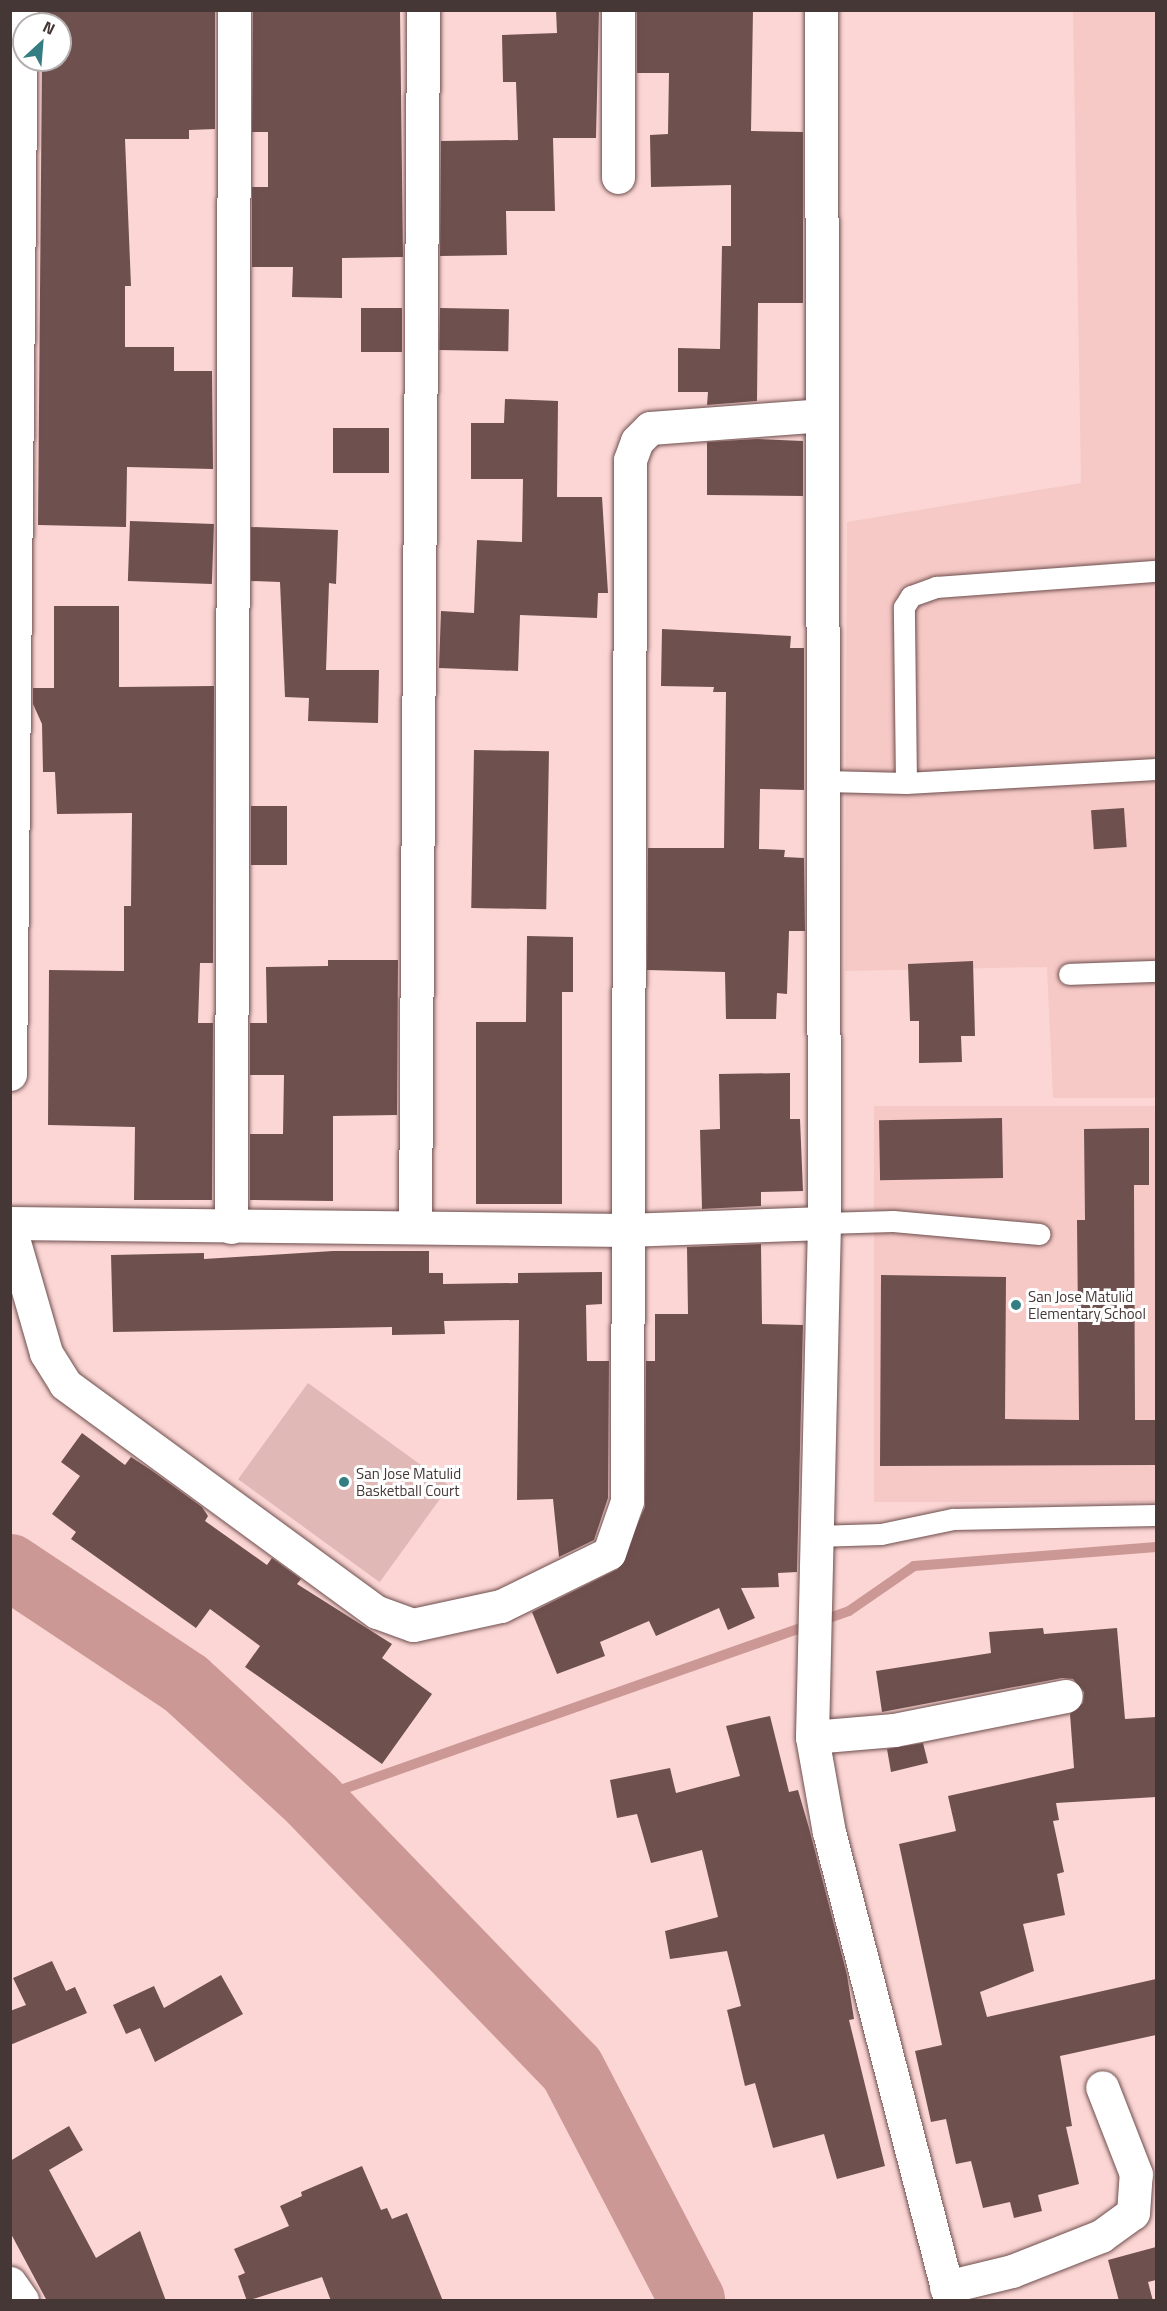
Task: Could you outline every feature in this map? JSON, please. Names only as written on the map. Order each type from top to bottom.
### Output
[{"type":"street","points":[[10,1074],[21,10]]},
{"type":"street","points":[[231,1227],[234,10]]},
{"type":"street","points":[[415,1226],[423,10]]},
{"type":"street","points":[[618,10],[618,177]]},
{"type":"street","points":[[821,10],[821,415],[825,781],[824,1223],[812,1737],[829,1832],[948,2294],[1101,2236],[1133,2213],[1136,2174],[1101,2087]]},
{"type":"street","points":[[10,1228],[46,1353],[65,1384],[363,1603],[413,1625],[501,1606],[609,1553],[620,1533],[627,1501],[625,1230],[630,460],[650,428],[821,415]]},
{"type":"street","points":[[10,1223],[625,1230],[824,1223]]},
{"type":"street","points":[[812,1737],[894,1730],[1066,1696]]},
{"type":"street","points":[[10,2283],[22,2301]]},
{"type":"lane","points":[[906,783],[904,607],[911,596],[936,587],[1156,571]]},
{"type":"lane","points":[[825,781],[906,783],[1156,769]]},
{"type":"lane","points":[[1069,974],[1156,971]]},
{"type":"lane","points":[[824,1223],[893,1221],[1039,1234]]},
{"type":"lane","points":[[815,1536],[881,1534],[953,1519],[1156,1515]]},
{"type":"shaded area","points":[[1073,11],[1156,11],[1156,1098],[1053,1098],[1047,967],[845,971],[847,522],[1081,483]]},
{"type":"shaded area","name":"San Jose Matulid Elementary School","points":[[874,1106],[1156,1106],[1156,1502],[874,1502]]},
{"type":"shaded area","name":"San Jose Matulid Basketball Court","points":[[308,1383],[450,1486],[380,1582],[238,1479]]},
{"type":"building","points":[[215,10],[215,129],[189,130],[189,139],[125,139],[131,286],[125,286],[125,347],[174,347],[174,371],[212,371],[213,469],[127,467],[126,527],[38,525],[42,72],[72,72],[72,12],[41,11]]},
{"type":"building","points":[[253,10],[400,10],[403,257],[342,258],[342,298],[292,297],[293,267],[252,267],[252,187],[268,187],[268,132],[252,132]]},
{"type":"building","points":[[556,10],[599,10],[596,138],[553,138],[555,211],[506,211],[507,255],[440,256],[441,141],[518,140],[516,82],[503,82],[502,35],[557,33]]},
{"type":"building","points":[[637,10],[753,10],[751,131],[803,132],[803,303],[758,303],[757,401],[707,405],[708,392],[678,392],[678,348],[720,349],[722,246],[731,246],[731,185],[651,187],[650,135],[668,134],[669,73],[637,73]]},
{"type":"building","points":[[361,308],[402,308],[402,352],[361,352]]},
{"type":"building","points":[[440,308],[509,309],[508,351],[439,350]]},
{"type":"building","points":[[505,399],[558,401],[557,497],[602,497],[608,593],[598,593],[597,618],[520,615],[518,671],[439,668],[441,611],[474,613],[477,540],[522,542],[523,479],[471,479],[471,423],[504,423]]},
{"type":"building","points":[[333,428],[389,428],[389,473],[333,473]]},
{"type":"building","points":[[757,439],[803,441],[803,496],[707,495],[707,442]]},
{"type":"building","points":[[130,521],[214,524],[212,584],[128,581]]},
{"type":"building","points":[[251,527],[338,530],[336,584],[329,583],[326,670],[379,670],[378,723],[308,721],[309,698],[285,697],[280,582],[251,581]]},
{"type":"building","points":[[54,606],[119,606],[119,687],[214,686],[213,963],[200,963],[198,1023],[213,1023],[212,1200],[134,1200],[135,1127],[48,1125],[49,970],[124,971],[124,906],[131,906],[132,813],[57,814],[55,772],[43,772],[42,724],[33,704],[33,688],[54,688]]},
{"type":"building","points":[[662,629],[791,636],[790,648],[804,648],[804,790],[760,789],[759,849],[785,850],[784,857],[804,858],[805,931],[789,931],[787,994],[777,993],[776,1019],[726,1019],[725,972],[647,970],[648,848],[724,848],[726,692],[713,692],[714,687],[661,686]]},
{"type":"building","points":[[474,750],[549,751],[546,909],[471,908]]},
{"type":"building","points":[[251,806],[287,806],[287,865],[251,865]]},
{"type":"building","points":[[1124,808],[1127,847],[1094,849],[1091,810]]},
{"type":"building","points":[[527,936],[573,937],[573,992],[562,992],[562,1204],[476,1204],[476,1022],[526,1022]]},
{"type":"building","points":[[328,960],[398,960],[397,1115],[333,1116],[333,1201],[250,1200],[250,1134],[283,1134],[284,1075],[250,1075],[250,1023],[267,1023],[266,967],[328,966]]},
{"type":"building","points":[[973,961],[975,1036],[961,1036],[962,1062],[919,1063],[919,1021],[910,1021],[908,964]]},
{"type":"building","points":[[790,1073],[790,1119],[800,1119],[803,1191],[761,1192],[761,1206],[702,1209],[700,1130],[720,1129],[719,1074]]},
{"type":"building","points":[[1002,1118],[1003,1178],[880,1180],[879,1120]]},
{"type":"building","points":[[1149,1128],[1149,1185],[1134,1185],[1135,1420],[1156,1420],[1156,1465],[880,1466],[881,1275],[1006,1277],[1005,1419],[1079,1420],[1077,1220],[1085,1220],[1084,1129]]},
{"type":"building","points":[[761,1244],[762,1324],[803,1325],[797,1572],[778,1573],[779,1587],[741,1588],[755,1618],[728,1630],[719,1608],[656,1636],[649,1621],[600,1642],[605,1656],[557,1674],[532,1612],[618,1569],[645,1507],[646,1361],[655,1361],[655,1314],[688,1314],[687,1247]]},
{"type":"building","points":[[333,1251],[429,1251],[429,1273],[443,1273],[443,1284],[518,1283],[518,1273],[602,1272],[602,1304],[586,1305],[587,1361],[609,1361],[608,1498],[594,1540],[559,1557],[553,1499],[517,1500],[519,1320],[444,1321],[445,1334],[392,1335],[392,1327],[113,1332],[111,1255],[204,1253],[204,1259]]},
{"type":"building","points":[[82,1433],[125,1465],[131,1457],[151,1470],[202,1507],[208,1516],[205,1521],[267,1565],[272,1558],[301,1579],[297,1584],[392,1644],[382,1658],[432,1694],[382,1764],[245,1667],[260,1646],[210,1609],[196,1628],[71,1539],[76,1532],[52,1514],[80,1476],[61,1462]]},
{"type":"building","points":[[1043,1628],[1044,1634],[1117,1628],[1125,1719],[1156,1717],[1156,1797],[1056,1803],[1059,1820],[1053,1821],[1064,1872],[1057,1874],[1065,1915],[1023,1924],[1034,1971],[980,1992],[987,2017],[1156,1979],[1156,2035],[1060,2056],[1072,2126],[1066,2127],[1079,2184],[1038,2195],[1042,2211],[1014,2218],[1010,2202],[983,2208],[971,2161],[956,2164],[946,2119],[931,2122],[915,2051],[942,2045],[899,1844],[956,1831],[948,1796],[1074,1768],[1070,1714],[1083,1703],[1084,1692],[1073,1679],[1062,1678],[882,1712],[876,1671],[991,1653],[989,1632]]},
{"type":"building","points":[[770,1716],[789,1792],[798,1790],[847,1975],[854,2019],[849,2020],[885,2166],[837,2179],[824,2134],[773,2148],[755,2083],[745,2086],[727,2010],[741,2006],[727,1951],[670,1959],[665,1931],[718,1917],[702,1850],[651,1863],[637,1814],[617,1818],[610,1780],[670,1768],[676,1793],[740,1776],[726,1726]]},
{"type":"building","points":[[923,1743],[928,1763],[891,1772],[887,1749]]},
{"type":"building","points":[[52,1961],[66,1991],[75,1987],[87,2013],[10,2045],[10,2011],[26,2005],[13,1978]]},
{"type":"building","points":[[221,1975],[243,2014],[155,2062],[140,2028],[126,2034],[113,2005],[154,1986],[164,2008]]},
{"type":"building","points":[[69,2126],[83,2150],[49,2170],[96,2258],[140,2231],[166,2301],[47,2301],[10,2232],[10,2161]]},
{"type":"building","points":[[362,2166],[381,2210],[387,2208],[392,2219],[407,2213],[443,2301],[331,2301],[322,2277],[247,2301],[238,2276],[245,2273],[234,2249],[289,2226],[280,2206],[302,2196],[301,2192]]},
{"type":"building","points":[[1156,2247],[1156,2280],[1148,2282],[1153,2301],[1119,2301],[1108,2260]]},
{"type":"waterway","points":[[312,1800],[849,1611],[914,1566],[1156,1547]]},
{"type":"waterway","points":[[10,1567],[186,1684],[312,1800],[572,2069],[692,2300]]},
{"type":"place","name":"San Jose Matulid Elementary School","points":[[1016,1305]]},
{"type":"place","name":"San Jose Matulid Basketball Court","points":[[344,1482]]}]
